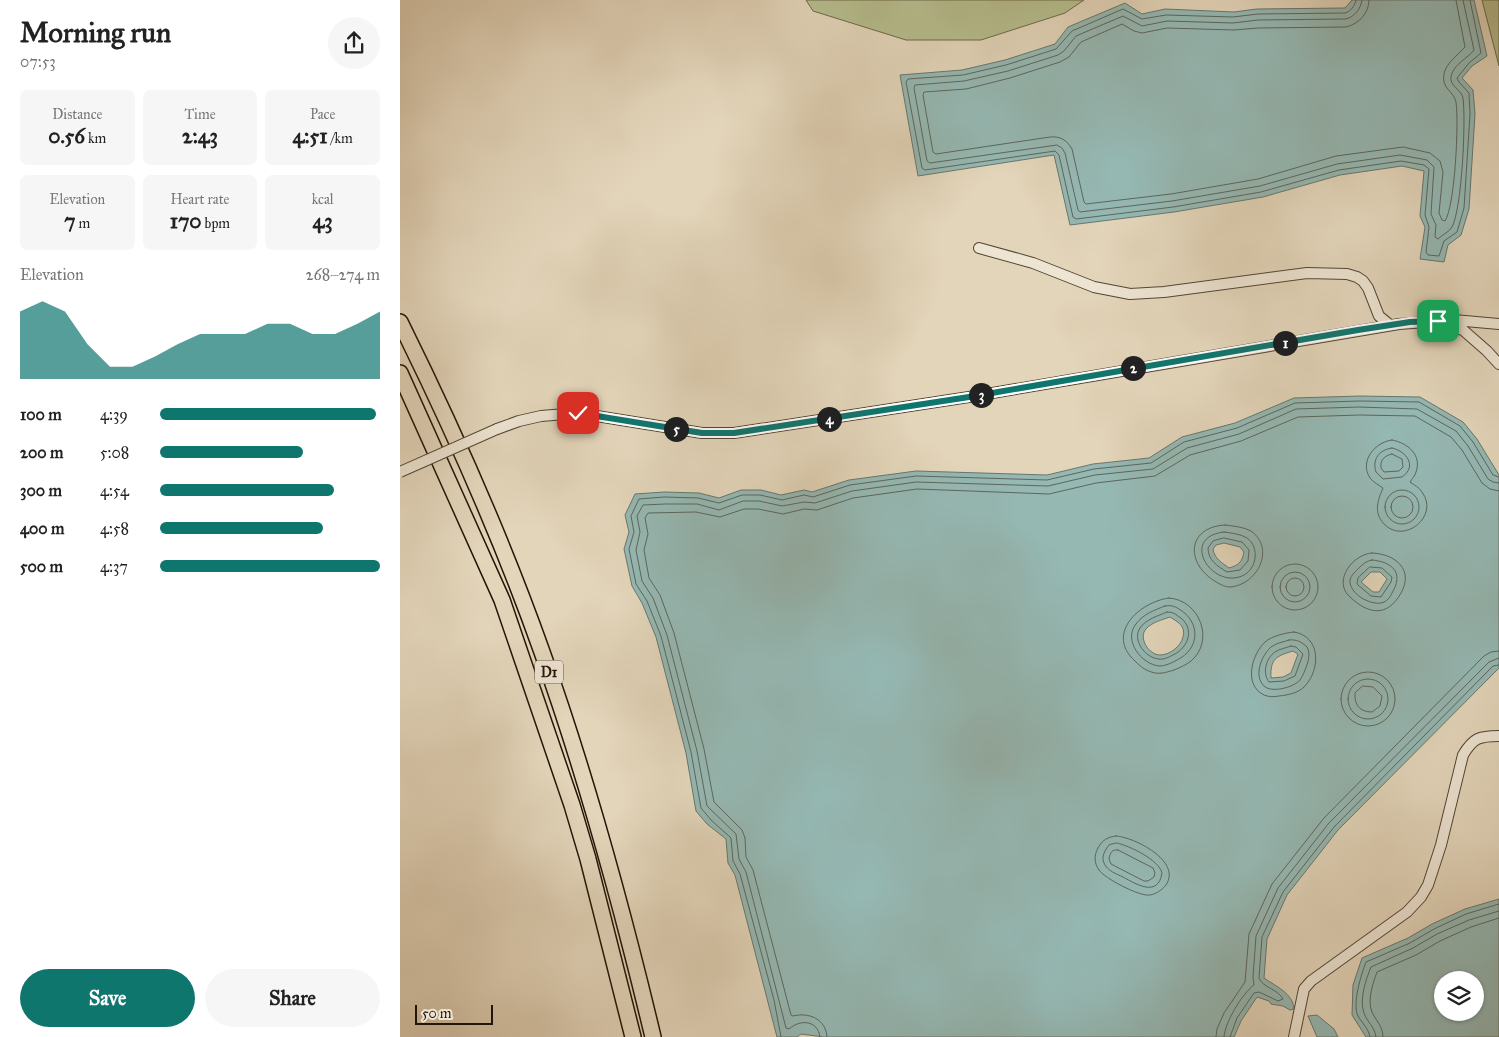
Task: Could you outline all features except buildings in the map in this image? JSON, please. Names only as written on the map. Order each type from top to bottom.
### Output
[{"type":"highway","name":"D1","points":[[400,322],[441,404],[499,541],[542,652],[609,863],[653,1037]]},
{"type":"highway","name":"D1","points":[[400,373],[502,600],[572,805],[588,859],[633,1037]]},
{"type":"lane","points":[[979,248],[1033,263],[1094,287],[1130,294],[1164,292],[1307,273],[1347,274],[1363,281],[1368,288],[1378,316],[1400,324]]},
{"type":"lane","points":[[400,472],[497,429],[541,416],[578,413],[702,433],[742,432],[969,397],[1400,324],[1454,320],[1499,324]]},
{"type":"lane","points":[[1438,321],[1463,330],[1499,364]]},
{"type":"lane","points":[[1294,1037],[1304,989],[1311,981],[1407,912],[1421,897],[1428,885],[1441,844],[1463,755],[1469,744],[1478,739],[1499,736]]},
{"type":"green space","points":[[806,0],[1084,0],[1065,13],[981,40],[906,40],[813,11]]},
{"type":"green space","points":[[1482,0],[1499,0],[1499,66]]},
{"type":"water","points":[[1352,0],[1474,0],[1487,56],[1472,66],[1462,78],[1473,90],[1475,114],[1469,209],[1461,235],[1448,245],[1444,262],[1420,259],[1425,227],[1420,216],[1424,171],[1402,166],[1340,175],[1263,197],[1174,212],[1070,225],[1054,155],[918,176],[900,75],[962,70],[1005,60],[1055,44],[1068,27],[1125,3],[1142,14],[1165,9],[1234,12],[1257,9],[1345,8]]},
{"type":"water","points":[[1420,397],[1463,422],[1477,439],[1499,475],[1499,668],[1338,830],[1287,895],[1267,939],[1264,978],[1287,994],[1293,1003],[1294,1009],[1290,1010],[1283,1006],[1271,1004],[1269,1001],[1257,997],[1241,1021],[1234,1037],[824,1037],[801,1034],[797,1037],[777,1037],[735,875],[728,863],[726,839],[707,824],[696,811],[686,753],[656,637],[642,603],[632,586],[624,549],[629,532],[625,515],[635,494],[664,492],[699,493],[719,498],[741,490],[761,490],[781,495],[804,490],[812,492],[849,480],[916,471],[1047,475],[1093,464],[1149,458],[1182,437],[1235,423],[1294,398]],"holes":[[[1224,543],[1240,547],[1244,552],[1241,561],[1229,568],[1215,555],[1213,549],[1216,545]],[[1371,572],[1380,572],[1387,579],[1379,592],[1373,592],[1361,582]],[[1170,617],[1181,625],[1184,633],[1180,644],[1164,655],[1152,652],[1146,645],[1143,637],[1146,629]],[[1293,651],[1298,654],[1291,673],[1283,677],[1271,678],[1273,662],[1278,657]]]},
{"type":"water","points":[[1499,899],[1499,1037],[1366,1037],[1352,1015],[1353,985],[1362,958],[1408,938],[1432,924],[1465,909]]},
{"type":"water","points":[[1317,1015],[1334,1029],[1338,1037],[1317,1037],[1308,1016]]},
{"type":"route","points":[[578,413],[702,433],[734,433],[969,397],[1358,330],[1410,322],[1438,321]]}]
